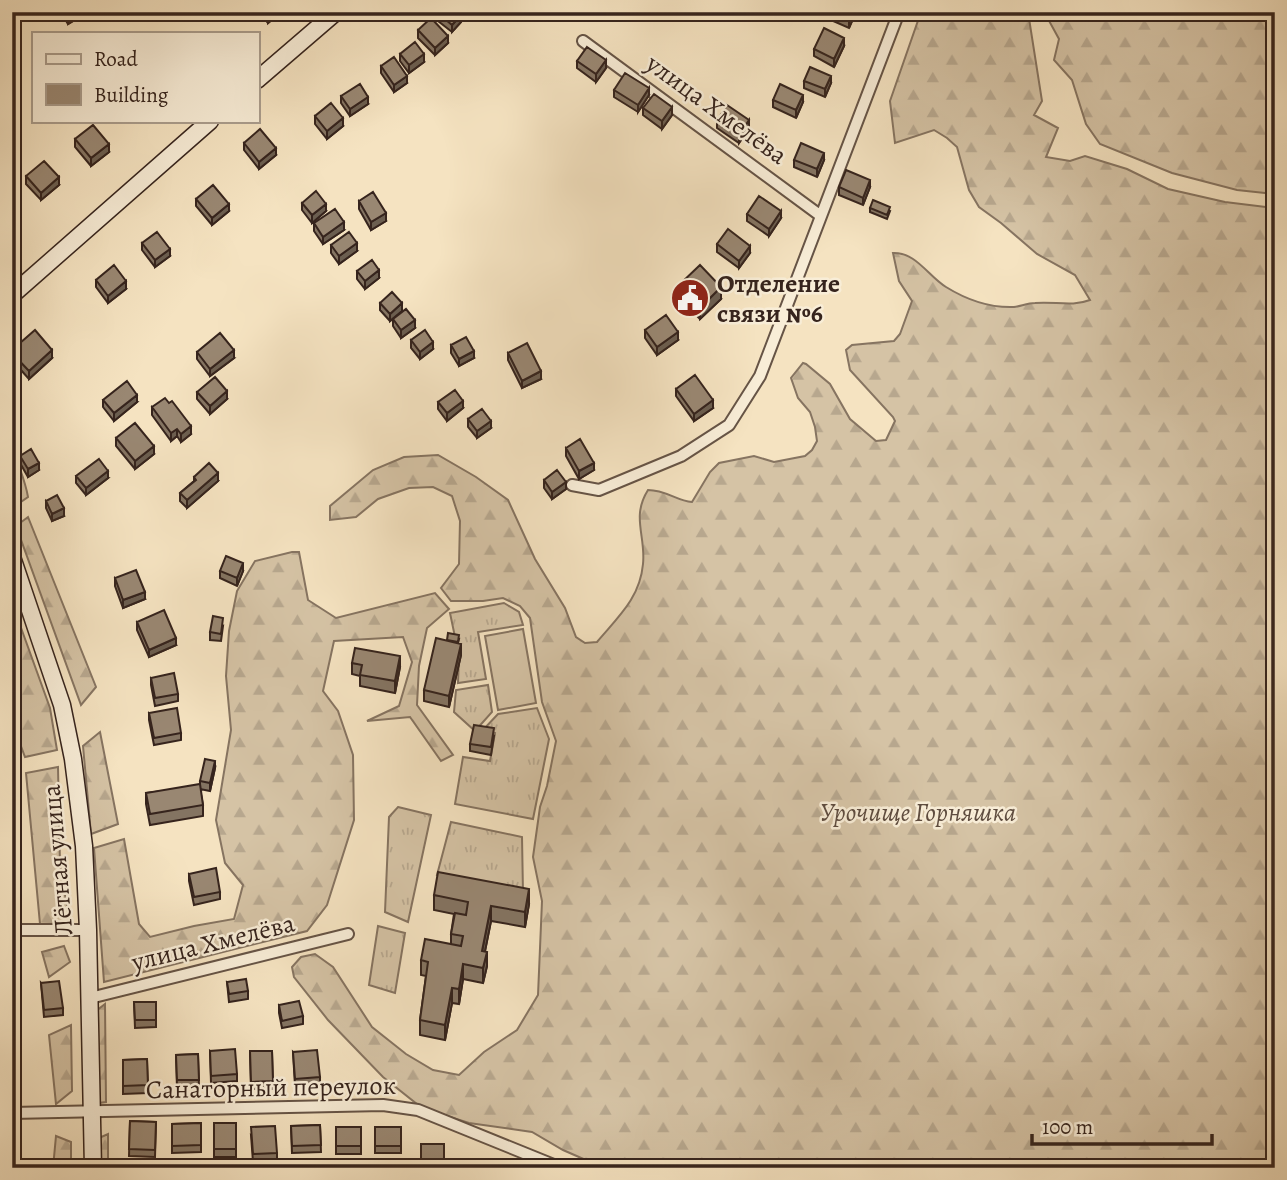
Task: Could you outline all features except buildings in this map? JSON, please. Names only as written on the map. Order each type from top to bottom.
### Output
[{"type":"street","points":[[259,78],[335,12]]},
{"type":"street","points":[[572,485],[599,490],[681,456],[729,425],[760,376],[899,12]]},
{"type":"street","name":"улица Хмелёва","points":[[583,41],[821,216]]},
{"type":"street","points":[[12,295],[210,122]]},
{"type":"street","name":"Лётная улица","points":[[12,557],[62,705],[84,846],[93,1168]]},
{"type":"street","points":[[12,930],[88,930]]},
{"type":"street","name":"улица Хмелёва","points":[[90,998],[348,934]]},
{"type":"street","name":"Санаторный переулок","points":[[12,1113],[383,1105],[418,1110],[561,1168]]},
{"type":"green space","name":"Урочище Горняшка","points":[[921,12],[1028,12],[1042,101],[1034,115],[1058,128],[1046,157],[1070,161],[1085,156],[1127,169],[1168,189],[1225,202],[1275,208],[1275,1168],[604,1168],[563,1150],[532,1132],[469,1123],[422,1108],[383,1077],[328,1020],[294,977],[292,967],[301,957],[315,954],[333,967],[372,1027],[406,1054],[433,1070],[459,1075],[484,1052],[517,1030],[538,995],[542,901],[533,857],[540,807],[556,741],[542,702],[530,618],[520,606],[503,598],[451,601],[441,588],[459,564],[460,521],[452,496],[433,487],[409,488],[378,499],[356,517],[330,520],[330,506],[373,470],[404,457],[438,455],[508,500],[535,559],[565,608],[576,637],[585,643],[597,642],[627,606],[638,587],[643,564],[640,509],[648,490],[692,502],[710,472],[719,463],[754,456],[774,462],[805,456],[812,450],[817,441],[815,427],[810,412],[798,398],[791,378],[803,363],[830,384],[850,419],[876,441],[886,440],[895,421],[850,370],[846,350],[852,345],[894,341],[900,334],[912,301],[899,281],[893,253],[908,256],[954,292],[987,305],[1014,307],[1032,303],[1076,303],[1090,300],[1075,275],[1037,254],[979,207],[969,190],[957,147],[947,138],[934,130],[895,143],[890,101]]},
{"type":"green space","points":[[1050,12],[1275,12],[1275,194],[1237,190],[1172,173],[1100,144],[1086,124],[1072,80],[1054,60],[1059,39],[1048,19]]},
{"type":"green space","points":[[12,443],[28,497],[12,508]]},
{"type":"green space","points":[[28,517],[96,687],[81,705],[16,526]]},
{"type":"green space","points":[[299,552],[308,600],[336,618],[435,593],[449,609],[427,628],[419,666],[417,705],[453,755],[441,761],[410,717],[367,721],[399,706],[412,662],[403,637],[334,641],[323,691],[338,711],[353,755],[354,820],[327,905],[307,931],[104,982],[94,848],[124,839],[139,924],[150,937],[234,919],[243,885],[225,863],[216,820],[231,730],[226,676],[229,631],[237,591],[255,561]]},
{"type":"green space","points":[[504,603],[519,612],[523,625],[478,632],[486,679],[458,683],[459,656],[450,613]]},
{"type":"green space","points":[[20,625],[50,708],[57,750],[25,757],[12,722],[12,648]]},
{"type":"green space","points":[[523,629],[536,703],[498,710],[485,636]]},
{"type":"green space","points":[[488,685],[492,712],[475,731],[454,712],[456,690]]},
{"type":"green space","points":[[537,708],[549,739],[533,819],[455,804],[463,757],[490,761],[495,733],[483,730],[498,714]]},
{"type":"green space","points":[[100,732],[118,824],[91,834],[83,746]]},
{"type":"green space","points":[[58,767],[60,866],[70,923],[40,924],[26,773]]},
{"type":"green space","points":[[398,807],[431,815],[408,922],[385,912],[389,817]]},
{"type":"green space","points":[[451,822],[522,837],[523,893],[437,875]]},
{"type":"green space","points":[[378,926],[405,933],[395,993],[369,985]]},
{"type":"green space","points":[[64,946],[70,962],[49,977],[42,952]]},
{"type":"green space","points":[[105,1004],[106,1102],[98,1103],[96,1011]]},
{"type":"green space","points":[[71,1025],[72,1091],[56,1104],[49,1035]]},
{"type":"green space","points":[[108,1134],[108,1168],[99,1168],[99,1138]]},
{"type":"green space","points":[[56,1136],[71,1142],[71,1168],[53,1168]]},
{"type":"place","name":"Отделение связи №6","points":[[690,298]]}]
